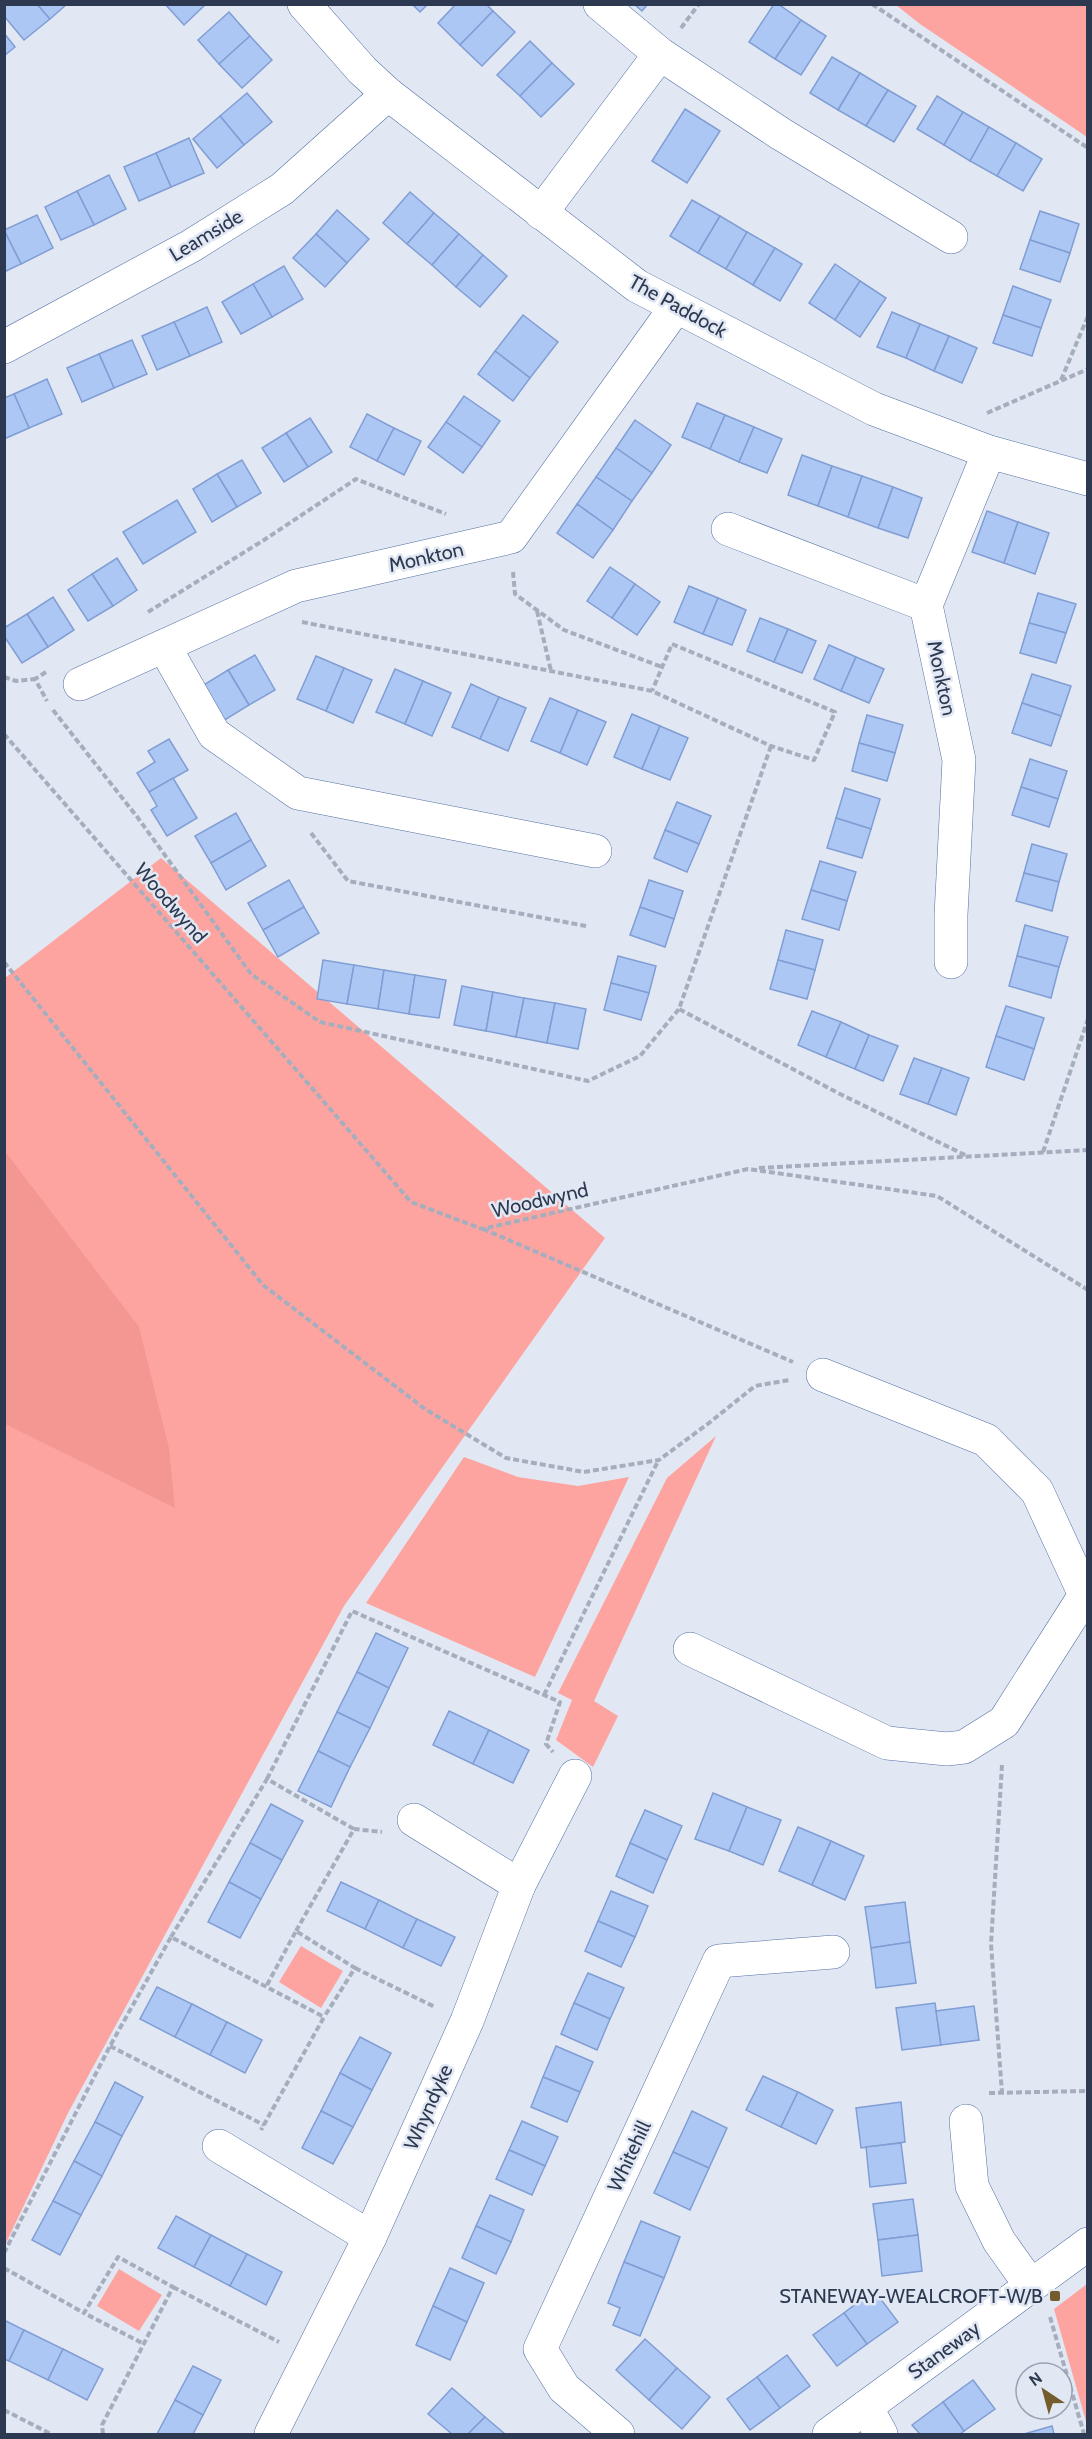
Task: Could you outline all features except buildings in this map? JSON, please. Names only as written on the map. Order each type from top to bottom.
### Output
[{"type":"street","name":"The Paddock","points":[[304,4],[362,70],[388,94],[637,286],[874,409],[989,452],[1088,479]]},
{"type":"street","points":[[600,4],[660,54],[781,134],[951,237]]},
{"type":"street","points":[[541,213],[660,54]]},
{"type":"street","name":"Leamside","points":[[4,347],[191,246],[282,189],[388,94]]},
{"type":"street","name":"Monkton","points":[[80,684],[296,586],[511,537],[676,307]]},
{"type":"street","points":[[728,529],[926,605],[989,452]]},
{"type":"street","name":"Monkton","points":[[926,605],[959,760],[951,915],[951,962]]},
{"type":"street","points":[[164,646],[214,734],[298,793],[595,850]]},
{"type":"street","points":[[690,1649],[887,1743],[947,1749],[964,1748],[1004,1722],[1086,1595],[1037,1491],[986,1440],[823,1375]]},
{"type":"street","name":"Whyndyke","points":[[271,2434],[370,2237],[466,2021],[519,1885],[575,1776]]},
{"type":"street","points":[[414,1820],[519,1885]]},
{"type":"street","name":"Whitehill","points":[[618,2434],[564,2388],[540,2349],[718,1961],[833,1952]]},
{"type":"street","points":[[966,2121],[972,2186],[999,2241],[1031,2286]]},
{"type":"street","points":[[232,2153],[370,2237]]},
{"type":"street","name":"Staneway","points":[[829,2434],[873,2421],[1031,2286],[1088,2244]]},
{"type":"path","points":[[872,4],[1088,148]]},
{"type":"path","points":[[1061,381],[1088,316]]},
{"type":"path","points":[[939,433],[1088,369]]},
{"type":"path","points":[[537,610],[551,671]]},
{"type":"path","points":[[300,622],[652,691],[771,746],[814,760],[836,712],[672,644],[652,691]]},
{"type":"path","points":[[4,677],[16,681],[35,679]]},
{"type":"path","points":[[80,684],[46,701],[138,818],[251,974],[320,1022],[588,1081],[640,1056],[679,1009],[771,746]]},
{"type":"path","name":"Woodwynd","points":[[4,734],[411,1202],[482,1229],[748,1169],[938,1196],[1088,1290]]},
{"type":"path","points":[[298,793],[307,827],[348,881],[586,926]]},
{"type":"path","points":[[4,962],[263,1285],[425,1410],[506,1458],[584,1472],[658,1460],[755,1386],[823,1375]]},
{"type":"path","points":[[679,1009],[840,1094],[967,1156]]},
{"type":"path","points":[[1043,1152],[1088,1019]]},
{"type":"path","points":[[748,1169],[1088,1150]]},
{"type":"path","points":[[482,1229],[823,1375]]},
{"type":"path","points":[[544,1695],[658,1460]]},
{"type":"path","points":[[4,2253],[110,2046],[171,1937],[267,1779],[352,1611],[560,1702],[546,1744],[575,1776]]},
{"type":"path","points":[[1002,2093],[991,1944],[1004,1722]]},
{"type":"path","points":[[267,1779],[354,1829],[380,1832],[414,1820]]},
{"type":"path","points":[[267,1985],[354,1829]]},
{"type":"path","points":[[296,1931],[355,1968],[466,2021]]},
{"type":"path","points":[[171,1937],[267,1985],[324,2017]]},
{"type":"path","points":[[232,2153],[264,2125],[324,2017],[355,1968]]},
{"type":"path","points":[[110,2046],[264,2125]]},
{"type":"path","points":[[966,2121],[967,2094],[1088,2091]]},
{"type":"path","points":[[84,2313],[118,2257],[309,2358]]},
{"type":"path","points":[[4,2268],[144,2344]]},
{"type":"path","points":[[1031,2286],[1046,2303],[1084,2434]]},
{"type":"path","points":[[103,2434],[102,2425],[173,2287]]},
{"type":"path","points":[[4,2410],[51,2434]]},
{"type":"shaded area","points":[[896,5],[1087,5],[1087,137],[920,24]]},
{"type":"shaded area","points":[[161,858],[605,1238],[344,1606],[68,2113],[5,2245],[5,978]]},
{"type":"shaded area","points":[[4,1150],[139,1327],[169,1448],[175,1508],[5,1424]]},
{"type":"shaded area","points":[[716,1436],[594,1701],[618,1716],[593,1767],[556,1740],[572,1700],[558,1693],[667,1478]]},
{"type":"shaded area","points":[[464,1457],[518,1477],[578,1486],[629,1477],[535,1677],[366,1603]]},
{"type":"shaded area","points":[[301,1946],[343,1971],[321,2008],[279,1982]]},
{"type":"shaded area","points":[[119,2269],[162,2295],[139,2331],[97,2306]]},
{"type":"shaded area","points":[[1087,2284],[1087,2425],[1074,2379],[1074,2361],[1069,2361],[1054,2309]]},
{"type":"place","name":"STANEWAY-WEALCROFT-W/B","points":[[1055,2296]]}]
